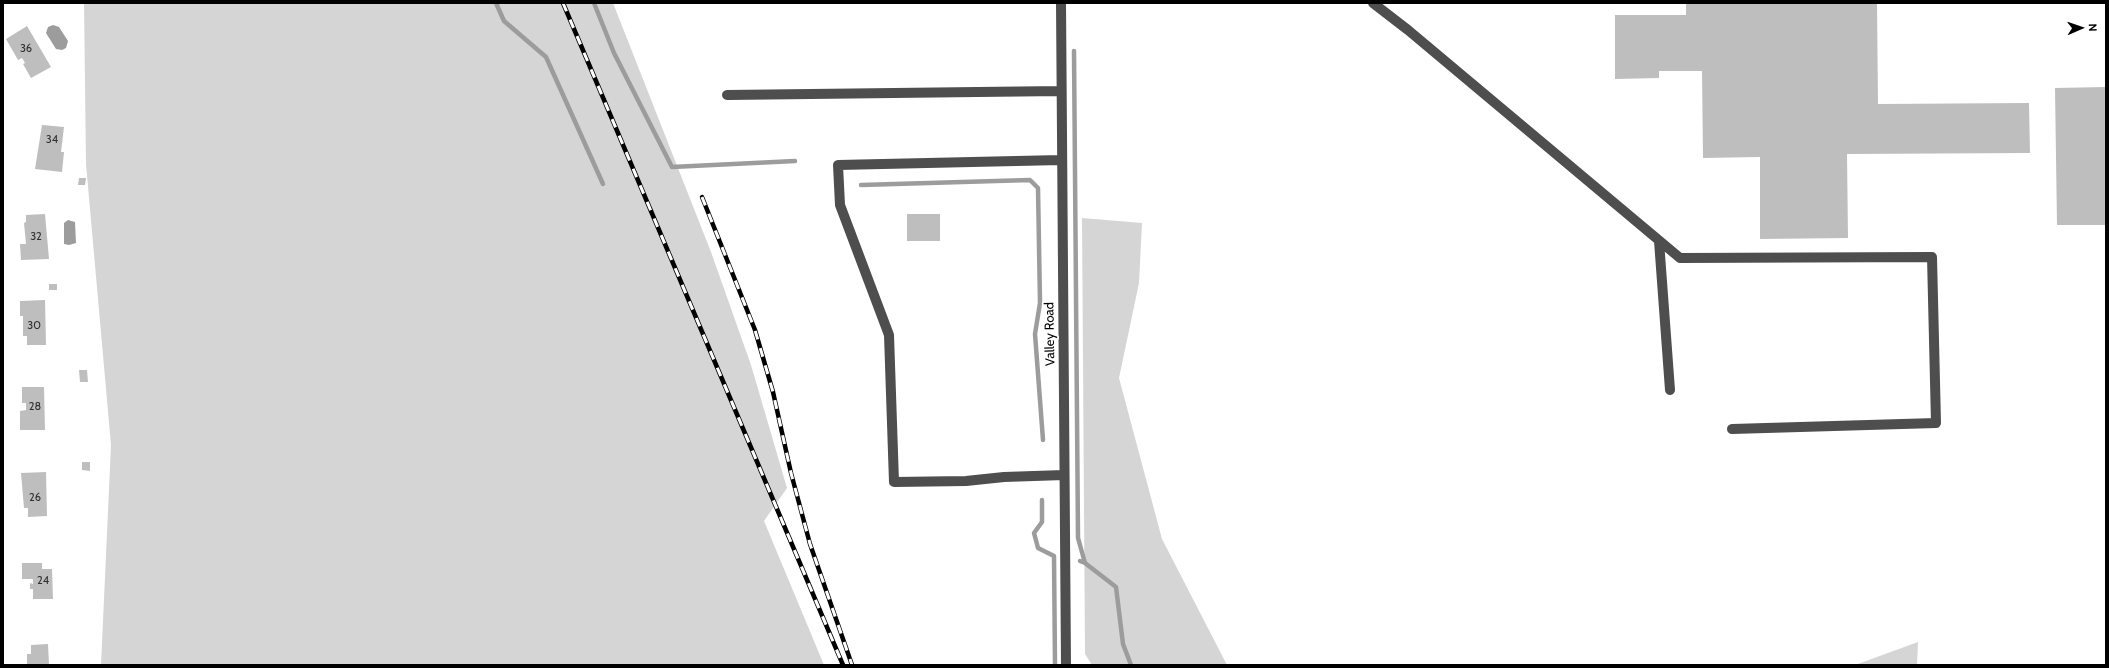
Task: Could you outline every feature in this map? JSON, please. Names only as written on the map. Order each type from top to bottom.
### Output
[{"type":"street","name":"Valley Road","points":[[1061,3],[1066,665]]},
{"type":"street","points":[[1373,3],[1421,40],[1680,258],[1932,257],[1936,423],[1732,430]]},
{"type":"street","points":[[727,95],[1061,91]]},
{"type":"street","points":[[1061,160],[838,165],[840,205],[889,335],[894,482],[966,481],[1004,476],[1064,475]]},
{"type":"street","points":[[1659,241],[1670,390]]},
{"type":"shaded area","points":[[84,3],[613,3],[711,252],[751,365],[787,488],[764,521],[824,665],[101,665],[111,445],[86,164]]},
{"type":"shaded area","points":[[53,25],[59,27],[68,41],[66,48],[62,50],[56,49],[46,33],[48,27]]},
{"type":"shaded area","points":[[1082,218],[1142,223],[1139,283],[1119,378],[1162,539],[1227,665],[1092,665],[1085,654]]},
{"type":"shaded area","points":[[68,220],[75,222],[76,243],[69,245],[64,244],[64,223]]},
{"type":"shaded area","points":[[1918,642],[1917,665],[1855,665]]},
{"type":"building","points":[[1686,3],[1877,3],[1878,104],[2029,103],[2030,153],[1847,154],[1848,238],[1760,239],[1760,157],[1703,158],[1702,71],[1659,71],[1659,78],[1615,79],[1615,15],[1686,15]]},
{"type":"building","points":[[27,26],[51,67],[31,78],[23,64],[25,63],[22,58],[18,60],[6,39]]},
{"type":"building","points":[[2106,87],[2106,225],[2057,225],[2055,88]]},
{"type":"building","points":[[42,125],[64,127],[61,152],[64,152],[62,172],[35,169]]},
{"type":"building","points":[[79,178],[86,178],[85,185],[78,185]]},
{"type":"building","points":[[45,214],[49,259],[21,260],[20,244],[26,244],[24,223],[26,222],[26,215]]},
{"type":"building","points":[[907,214],[940,214],[940,241],[907,241]]},
{"type":"building","points":[[49,284],[57,284],[57,290],[49,290]]},
{"type":"building","points":[[45,300],[46,345],[27,345],[27,336],[23,336],[23,316],[20,316],[20,301]]},
{"type":"building","points":[[79,370],[87,370],[88,382],[80,382]]},
{"type":"building","points":[[22,387],[44,387],[45,430],[20,430],[20,411],[26,410],[26,403],[22,403]]},
{"type":"building","points":[[82,462],[90,462],[90,471],[82,470]]},
{"type":"building","points":[[46,472],[47,516],[28,517],[28,508],[24,508],[21,473]]},
{"type":"building","points":[[22,563],[42,563],[42,569],[52,569],[53,599],[33,599],[33,589],[30,589],[30,583],[33,584],[33,579],[22,579]]},
{"type":"building","points":[[48,644],[49,665],[27,665],[27,654],[31,654],[31,645]]},
{"type":"waterway","points":[[496,3],[504,21],[546,57],[603,184]]},
{"type":"waterway","points":[[594,3],[614,53],[672,167],[795,161]]},
{"type":"waterway","points":[[1074,51],[1078,538],[1085,563]]},
{"type":"waterway","points":[[861,185],[1030,180],[1038,188],[1040,303],[1035,334],[1043,440]]},
{"type":"waterway","points":[[1042,500],[1042,522],[1034,533],[1038,548],[1054,556],[1055,665]]},
{"type":"waterway","points":[[1080,561],[1085,563],[1116,587],[1123,644],[1131,665]]},
{"type":"railway","points":[[563,3],[843,665]]},
{"type":"railway","points":[[702,197],[755,330],[773,392],[791,473],[810,544],[852,665]]}]
